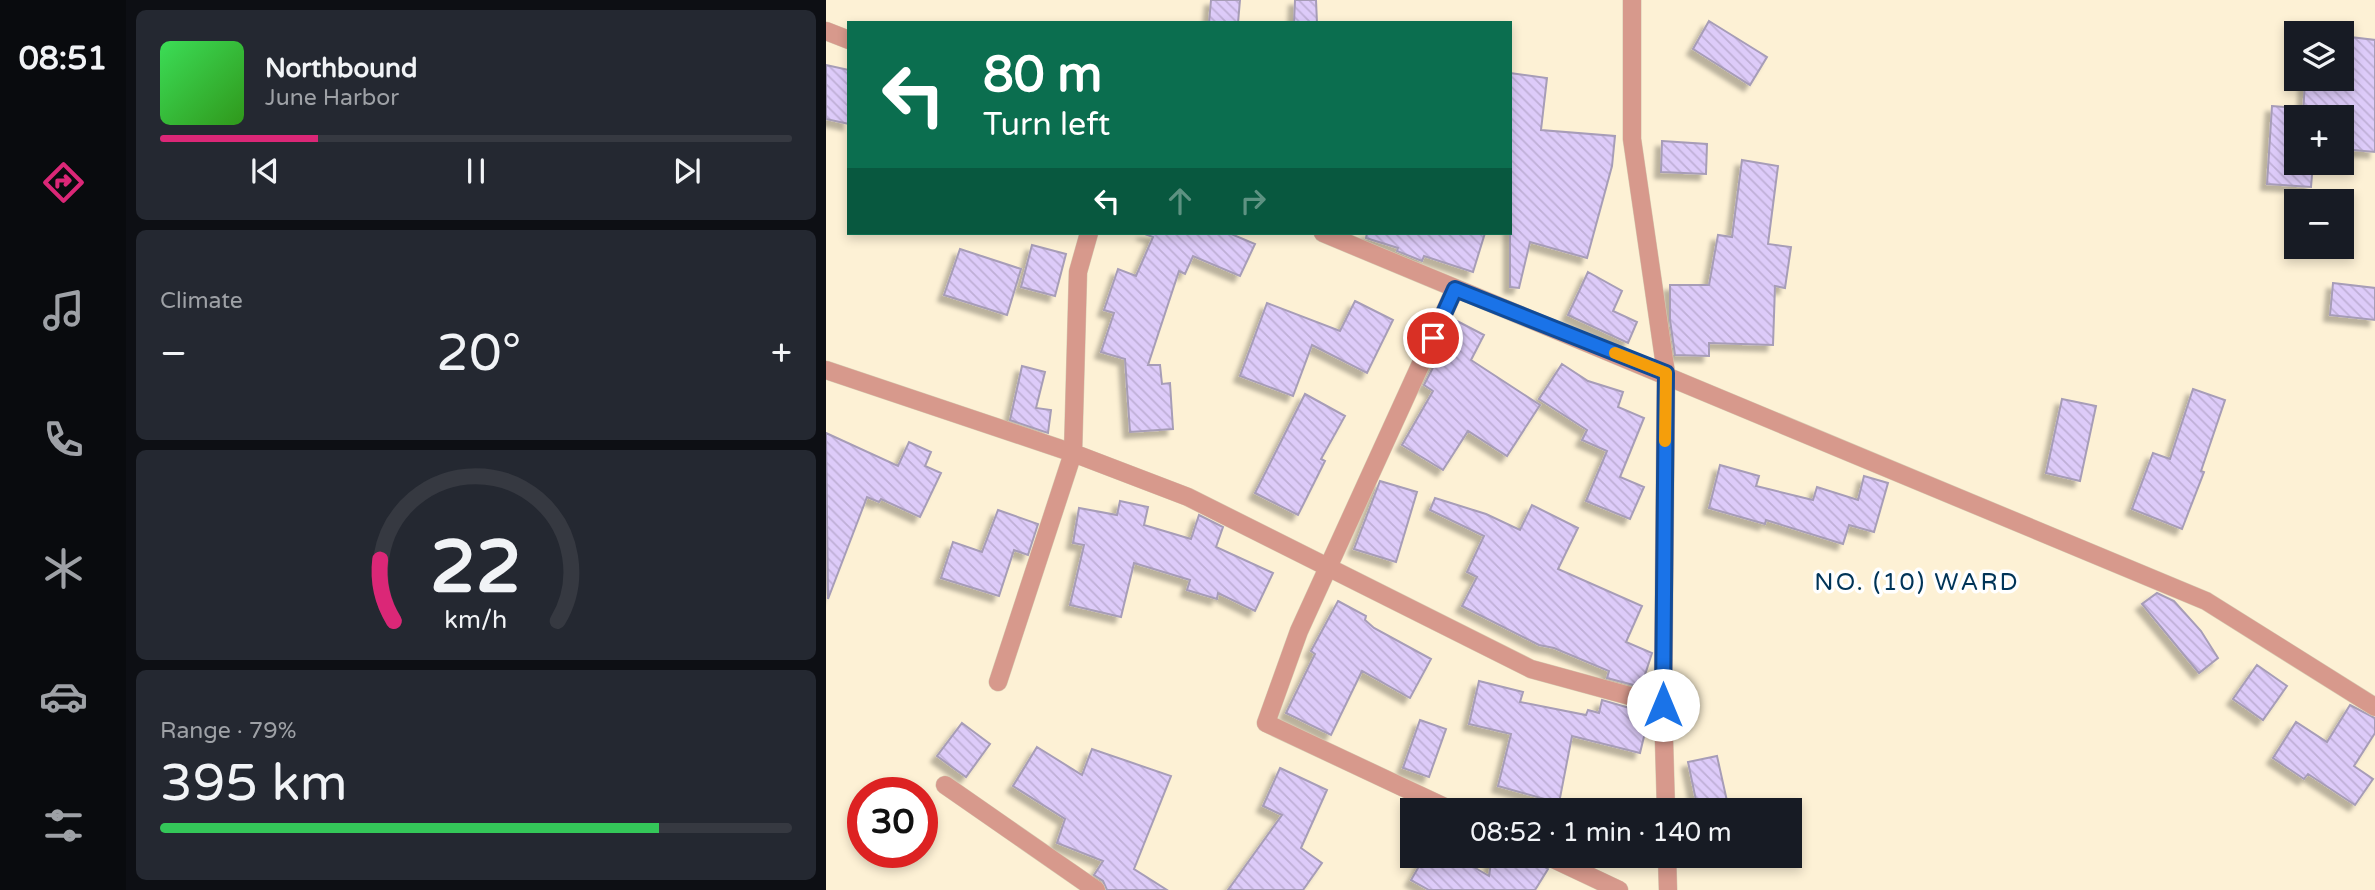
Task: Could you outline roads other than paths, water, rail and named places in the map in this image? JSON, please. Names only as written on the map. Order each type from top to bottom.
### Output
[{"type":"street","points":[[1632,0],[1632,139],[1666,373],[1663,705],[1666,798]]},
{"type":"street","points":[[826,31],[847,39]]},
{"type":"street","points":[[998,682],[1073,453],[1078,272],[1088,235]]},
{"type":"street","points":[[1328,235],[1666,373],[2206,601],[2375,707]]},
{"type":"street","points":[[1425,798],[1266,723],[1299,631],[1330,569],[1455,289]]},
{"type":"street","points":[[826,370],[1073,453],[1188,497],[1531,669],[1663,705]]},
{"type":"street","points":[[945,785],[1096,890]]},
{"type":"street","points":[[1572,868],[1619,890]]},
{"type":"street","points":[[1667,868],[1668,890]]},
{"type":"district","name":"NO. (10) WARD","points":[[1917,582]]}]
